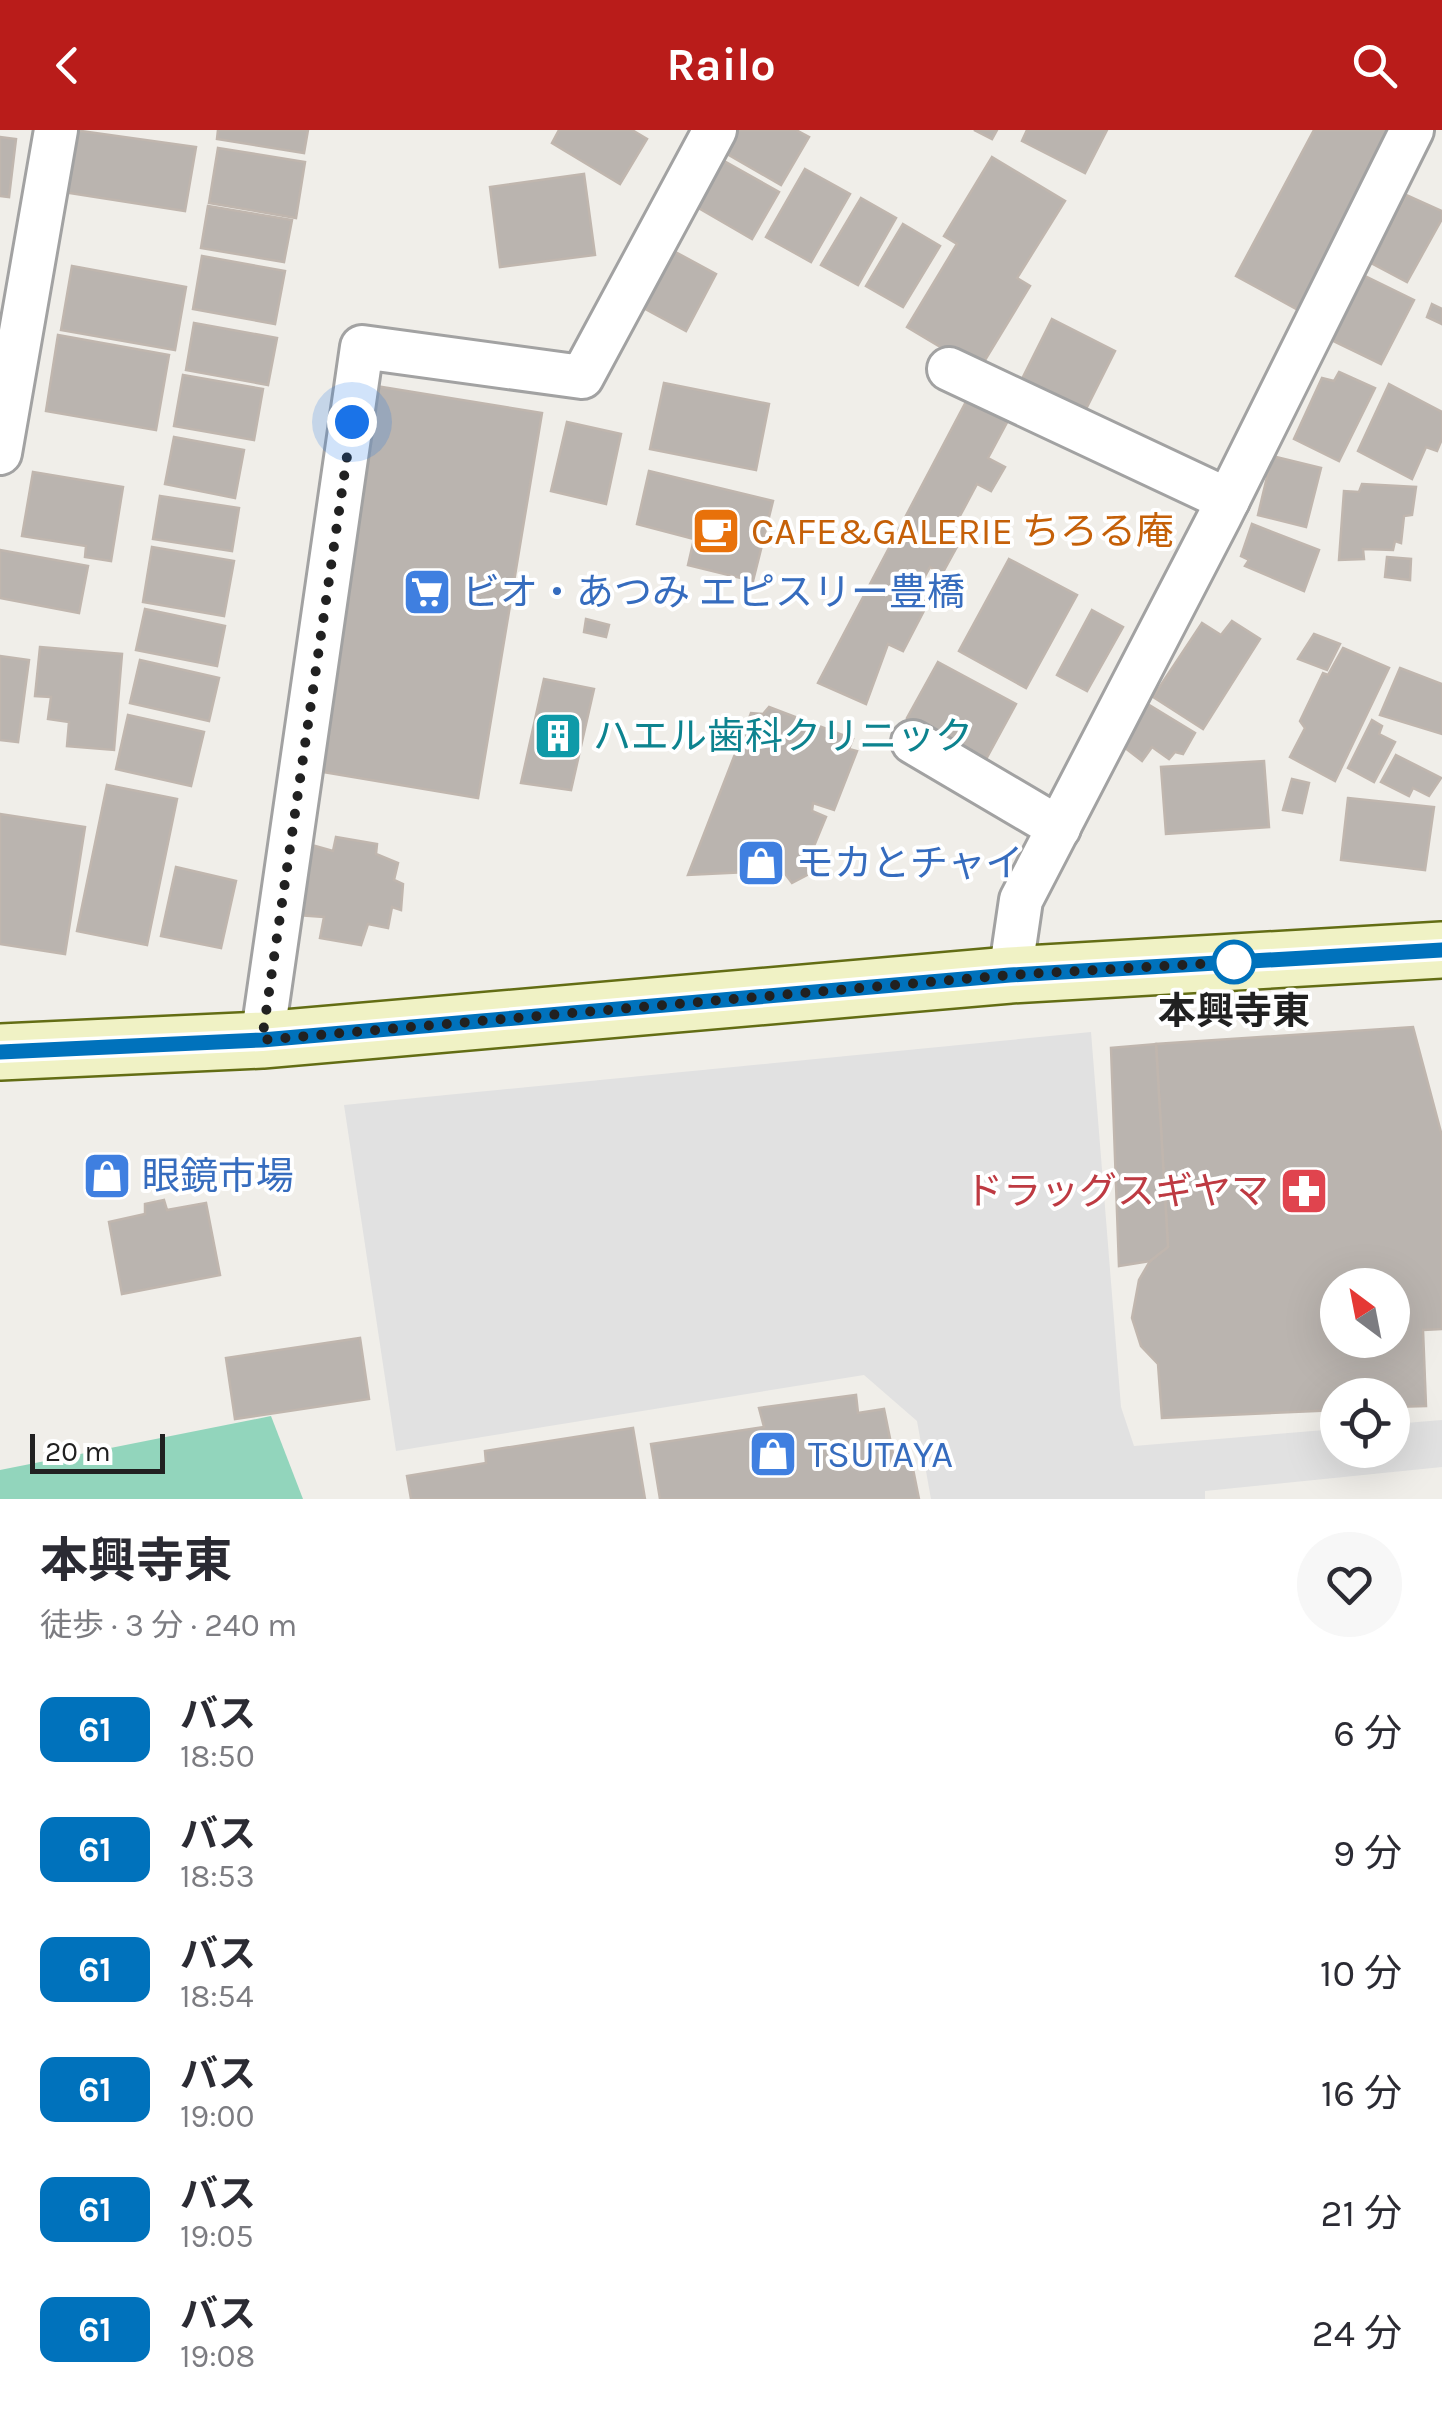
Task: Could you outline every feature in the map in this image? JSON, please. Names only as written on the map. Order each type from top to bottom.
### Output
[{"type":"street","points":[[0,453],[56,130]]},
{"type":"street","points":[[262,1040],[362,347],[582,377],[715,130]]},
{"type":"street","points":[[1010,975],[1021,900],[1228,500],[1412,130]]},
{"type":"street","points":[[949,369],[1228,500]]},
{"type":"street","points":[[913,742],[1058,828]]},
{"type":"street","points":[[0,1052],[262,1040],[1010,975],[1442,950]]},
{"type":"green space","points":[[271,1416],[303,1499],[0,1499],[0,1470]]},
{"type":"shaded area","points":[[1091,1032],[1121,1407],[1134,1446],[1320,1430],[1320,1468],[1410,1468],[1410,1423],[1442,1420],[1442,1467],[1205,1491],[1205,1499],[931,1499],[917,1421],[864,1375],[396,1451],[344,1105]]},
{"type":"building","points":[[74,130],[196,147],[185,211],[63,192]]},
{"type":"building","points":[[218,130],[308,130],[304,153],[217,139]]},
{"type":"building","points":[[559,130],[632,130],[647,139],[620,184],[552,143]]},
{"type":"building","points":[[735,130],[796,130],[809,137],[781,185],[722,151]]},
{"type":"building","points":[[974,130],[997,130],[992,139]]},
{"type":"building","points":[[1027,130],[1107,130],[1085,173],[1022,141]]},
{"type":"building","points":[[1314,130],[1397,130],[1300,311],[1236,276]]},
{"type":"building","points":[[0,137],[16,139],[9,197],[0,196]]},
{"type":"building","points":[[218,148],[305,162],[296,218],[209,203]]},
{"type":"building","points":[[717,157],[779,192],[752,239],[690,203]]},
{"type":"building","points":[[992,157],[1065,201],[1017,278],[1030,286],[979,370],[907,327],[957,244],[944,236]]},
{"type":"building","points":[[805,169],[850,194],[811,262],[766,237]]},
{"type":"building","points":[[584,174],[595,255],[500,267],[490,187]]},
{"type":"building","points":[[1406,195],[1442,211],[1442,219],[1407,282],[1371,263]]},
{"type":"building","points":[[861,198],[896,218],[858,285],[821,265]]},
{"type":"building","points":[[208,206],[292,220],[284,262],[201,248]]},
{"type":"building","points":[[903,224],[940,246],[903,307],[866,286]]},
{"type":"building","points":[[668,248],[716,274],[686,331],[638,305]]},
{"type":"building","points":[[202,256],[285,271],[275,324],[193,309]]},
{"type":"building","points":[[72,266],[186,287],[175,350],[61,330]]},
{"type":"building","points":[[1361,274],[1414,300],[1381,364],[1327,338]]},
{"type":"building","points":[[1432,304],[1442,309],[1442,324],[1427,317]]},
{"type":"building","points":[[1052,319],[1115,351],[1082,417],[1019,385]]},
{"type":"building","points":[[194,323],[277,338],[268,385],[186,370]]},
{"type":"building","points":[[58,335],[169,355],[156,430],[46,411]]},
{"type":"building","points":[[1339,372],[1375,388],[1339,461],[1294,439],[1322,378],[1334,381]]},
{"type":"building","points":[[183,375],[263,389],[254,440],[174,426]]},
{"type":"building","points":[[664,383],[769,404],[756,470],[650,449]]},
{"type":"building","points":[[1389,384],[1442,412],[1442,439],[1437,451],[1426,447],[1412,479],[1358,451]]},
{"type":"building","name":"ビオ・あつみ エピスリー豊橋","points":[[376,386],[542,413],[478,798],[311,770]]},
{"type":"building","points":[[970,394],[1012,413],[988,458],[1005,467],[991,491],[977,484],[954,527],[965,532],[942,574],[930,567],[915,595],[928,603],[903,651],[888,644],[866,704],[818,683]]},
{"type":"building","points":[[567,422],[621,434],[606,504],[551,491]]},
{"type":"building","points":[[174,437],[244,450],[235,498],[165,484]]},
{"type":"building","points":[[1272,456],[1321,468],[1306,527],[1258,515]]},
{"type":"building","name":"CAFE&GALERIE ちろる庵","points":[[649,471],[773,501],[753,581],[688,565],[694,539],[637,524]]},
{"type":"building","points":[[33,472],[123,487],[111,561],[85,557],[86,546],[22,536]]},
{"type":"building","points":[[1362,484],[1416,487],[1412,515],[1404,516],[1401,543],[1395,541],[1393,550],[1363,549],[1364,559],[1339,560],[1344,491],[1359,492]]},
{"type":"building","points":[[160,496],[239,508],[232,551],[153,539]]},
{"type":"building","points":[[1252,524],[1319,550],[1304,591],[1245,566],[1249,560],[1241,556]]},
{"type":"building","points":[[152,547],[234,561],[224,616],[143,602]]},
{"type":"building","points":[[0,550],[88,566],[79,613],[0,598]]},
{"type":"building","points":[[1387,557],[1411,559],[1410,580],[1385,577]]},
{"type":"building","points":[[1009,559],[1077,595],[1026,688],[959,651]]},
{"type":"building","points":[[145,609],[225,626],[217,666],[136,650]]},
{"type":"building","points":[[1092,610],[1123,627],[1087,691],[1057,675]]},
{"type":"building","points":[[586,619],[609,625],[606,637],[584,632]]},
{"type":"building","points":[[1232,621],[1260,639],[1203,729],[1153,697],[1202,623],[1221,635]]},
{"type":"building","points":[[1314,634],[1340,644],[1327,670],[1298,659]]},
{"type":"building","points":[[40,647],[122,654],[114,750],[67,746],[69,722],[48,719],[51,697],[35,696]]},
{"type":"building","points":[[1343,648],[1389,668],[1335,781],[1290,757],[1305,728],[1300,721],[1323,673],[1328,675]]},
{"type":"building","points":[[0,656],[29,660],[18,742],[0,740]]},
{"type":"building","points":[[140,660],[219,678],[209,721],[130,703]]},
{"type":"building","points":[[938,662],[1016,704],[985,761],[907,718]]},
{"type":"building","points":[[1400,668],[1442,684],[1442,734],[1380,715]]},
{"type":"building","name":"ハエル歯科クリニック","points":[[544,679],[594,689],[571,790],[521,783]]},
{"type":"building","points":[[1146,703],[1195,733],[1183,754],[1175,752],[1169,759],[1152,747],[1142,761],[1120,744]]},
{"type":"building","points":[[769,707],[853,739],[849,749],[857,751],[834,810],[813,803],[812,811],[826,817],[807,863],[811,873],[792,883],[783,871],[752,860],[748,872],[688,875],[751,713],[763,714]]},
{"type":"building","points":[[128,715],[204,732],[191,786],[116,769]]},
{"type":"building","points":[[1372,720],[1382,726],[1379,734],[1395,742],[1374,782],[1348,768]]},
{"type":"building","points":[[1396,755],[1441,778],[1429,796],[1413,788],[1409,796],[1381,782]]},
{"type":"building","points":[[1264,761],[1269,827],[1166,834],[1161,767]]},
{"type":"building","points":[[1292,779],[1309,783],[1302,813],[1283,810]]},
{"type":"building","points":[[107,785],[177,799],[147,945],[77,931]]},
{"type":"building","points":[[1348,798],[1434,807],[1425,870],[1341,860]]},
{"type":"building","points":[[0,814],[85,827],[65,954],[0,944]]},
{"type":"building","points":[[336,837],[377,844],[376,854],[398,863],[394,880],[403,884],[401,910],[392,907],[388,928],[368,924],[361,945],[320,938],[324,917],[298,915],[312,845],[333,851]]},
{"type":"building","points":[[176,867],[236,881],[221,948],[161,936]]},
{"type":"building","name":"ドラッグスギヤマ","points":[[1413,1027],[1442,1136],[1442,1329],[1423,1330],[1426,1406],[1410,1406],[1410,1378],[1320,1378],[1320,1411],[1162,1418],[1158,1364],[1141,1346],[1132,1318],[1139,1280],[1150,1261],[1168,1247],[1156,1044]]},
{"type":"building","points":[[1156,1044],[1168,1247],[1150,1261],[1119,1266],[1111,1048]]},
{"type":"building","points":[[164,1200],[167,1210],[206,1203],[220,1275],[122,1294],[109,1222],[145,1214],[145,1204]]},
{"type":"building","points":[[360,1338],[369,1399],[235,1419],[226,1358]]},
{"type":"building","name":"TSUTAYA","points":[[856,1395],[858,1413],[884,1409],[896,1468],[912,1464],[919,1499],[660,1499],[651,1444],[764,1427],[759,1408]]},
{"type":"building","points":[[633,1428],[645,1499],[411,1499],[407,1476],[486,1463],[485,1451]]},
{"type":"bus line","name":"61","points":[[0,1052],[262,1040],[1010,975],[1442,950]]},
{"type":"place","name":"CAFE&GALERIE ちろる庵","points":[[716,531]]},
{"type":"place","name":"ビオ・あつみ エピスリー豊橋","points":[[427,592]]},
{"type":"place","name":"ハエル歯科クリニック","points":[[558,736]]},
{"type":"place","name":"モカとチャイ","points":[[761,863]]},
{"type":"place","name":"本興寺東","points":[[1234,962]]},
{"type":"place","name":"眼鏡市場","points":[[107,1176]]},
{"type":"place","name":"ドラッグスギヤマ","points":[[1304,1191]]},
{"type":"place","name":"TSUTAYA","points":[[773,1454]]},
{"type":"route","points":[[352,422],[262,1040],[1010,975],[1234,962]]}]
